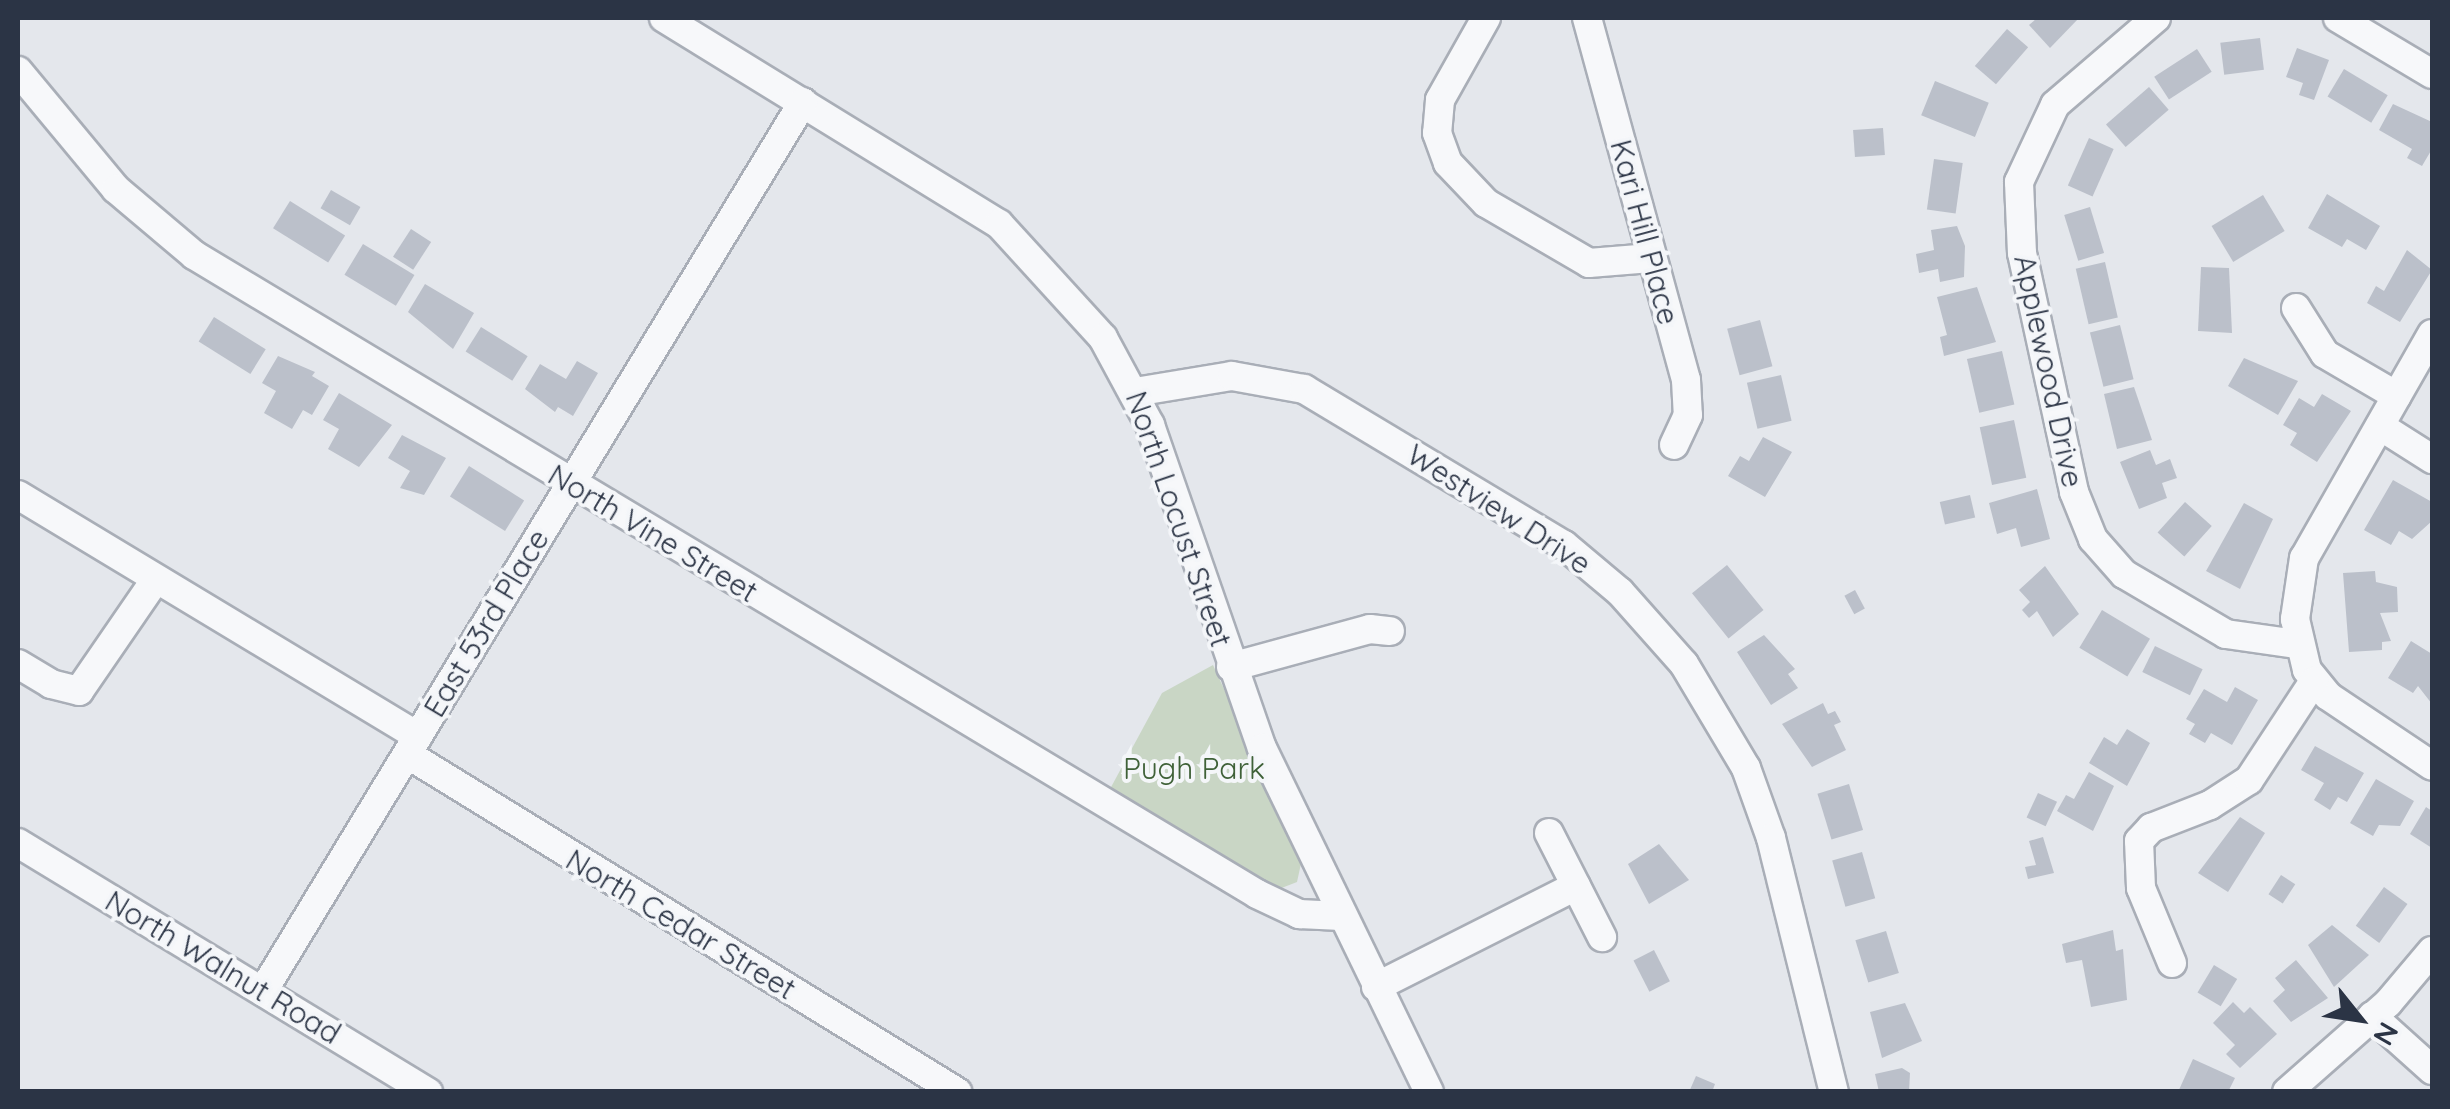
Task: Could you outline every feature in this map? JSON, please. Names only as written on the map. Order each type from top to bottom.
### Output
[{"type":"street","name":"North Locust Street","points":[[664,18],[999,224],[1062,287],[1135,392],[1231,667],[1340,916],[1429,1092]]},
{"type":"street","points":[[1486,18],[1440,100],[1438,133],[1448,163],[1486,203],[1589,262],[1651,258]]},
{"type":"street","name":"Kari Hill Place","points":[[1587,18],[1689,400],[1674,444]]},
{"type":"street","name":"Applewood Drive","points":[[2156,18],[2055,105],[2020,182],[2022,253],[2074,492],[2093,539],[2124,574],[2226,634],[2297,644]]},
{"type":"street","points":[[2338,18],[2432,74]]},
{"type":"street","name":"North Vine Street","points":[[18,71],[116,189],[194,255],[1257,894],[1299,914],[1340,916]]},
{"type":"street","name":"East 53rd Place","points":[[263,991],[803,102]]},
{"type":"street","points":[[2296,308],[2324,354],[2397,396]]},
{"type":"street","points":[[2432,334],[2300,570],[2297,644],[2314,681],[2351,716],[2432,766]]},
{"type":"street","name":"Westview Drive","points":[[1135,392],[1232,376],[1304,389],[1564,545],[1620,592],[1684,664],[1746,768],[1772,838],[1834,1092]]},
{"type":"street","points":[[2380,426],[2432,459]]},
{"type":"street","name":"North Cedar Street","points":[[18,495],[156,579],[958,1092]]},
{"type":"street","points":[[18,664],[50,684],[80,691],[156,579]]},
{"type":"street","points":[[1231,667],[1370,628],[1390,631]]},
{"type":"street","points":[[2172,963],[2140,888],[2142,836],[2240,788],[2268,757],[2314,681]]},
{"type":"street","points":[[1549,833],[1602,937]]},
{"type":"street","name":"North Walnut Road","points":[[18,843],[428,1092]]},
{"type":"street","points":[[1376,987],[1576,886]]},
{"type":"street","points":[[2287,1092],[2372,1016],[2432,951]]},
{"type":"street","points":[[2372,1016],[2432,1070]]},
{"type":"green space","name":"Pugh Park","points":[[1213,665],[1302,859],[1297,882],[1279,889],[1110,789],[1162,693]]},
{"type":"building","points":[[2037,18],[2079,18],[2050,48],[2029,25]]},
{"type":"building","points":[[2007,29],[2028,47],[1996,84],[1975,66]]},
{"type":"building","points":[[2260,38],[2264,70],[2224,75],[2220,43]]},
{"type":"building","points":[[2297,48],[2329,60],[2314,100],[2299,95],[2303,83],[2286,77]]},
{"type":"building","points":[[2197,49],[2212,72],[2169,99],[2154,77]]},
{"type":"building","points":[[2344,69],[2388,95],[2371,123],[2328,96]]},
{"type":"building","points":[[1935,81],[1989,103],[1975,137],[1921,115]]},
{"type":"building","points":[[2149,87],[2169,110],[2126,147],[2106,124]]},
{"type":"building","points":[[2393,104],[2432,122],[2432,149],[2422,166],[2407,158],[2412,149],[2379,130]]},
{"type":"building","points":[[1883,128],[1885,155],[1855,157],[1853,130]]},
{"type":"building","points":[[2089,138],[2114,149],[2093,196],[2068,186]]},
{"type":"building","points":[[1934,159],[1963,163],[1956,214],[1927,210]]},
{"type":"building","points":[[331,190],[360,207],[350,225],[320,208]]},
{"type":"building","points":[[2327,194],[2380,226],[2366,250],[2347,239],[2342,247],[2308,228]]},
{"type":"building","points":[[2263,195],[2285,231],[2233,262],[2212,226]]},
{"type":"building","points":[[290,201],[345,235],[328,263],[273,228]]},
{"type":"building","points":[[2090,207],[2104,253],[2078,261],[2064,215]]},
{"type":"building","points":[[1957,226],[1965,246],[1964,277],[1940,282],[1938,269],[1919,273],[1916,254],[1934,250],[1931,230]]},
{"type":"building","points":[[411,229],[431,242],[413,270],[393,257]]},
{"type":"building","points":[[363,244],[414,275],[396,306],[344,275]]},
{"type":"building","points":[[2407,250],[2432,270],[2400,322],[2367,303],[2376,286],[2384,291]]},
{"type":"building","points":[[2105,262],[2118,318],[2089,324],[2076,269]]},
{"type":"building","points":[[2201,267],[2229,268],[2232,333],[2198,331]]},
{"type":"building","points":[[425,284],[474,313],[453,349],[408,312]]},
{"type":"building","points":[[1977,287],[1996,342],[1944,356],[1940,337],[1947,335],[1937,297]]},
{"type":"building","points":[[214,317],[266,349],[250,374],[199,342]]},
{"type":"building","points":[[1760,320],[1772,366],[1740,375],[1727,329]]},
{"type":"building","points":[[2120,325],[2134,379],[2103,387],[2090,332]]},
{"type":"building","points":[[481,327],[528,356],[512,381],[466,352]]},
{"type":"building","points":[[2002,351],[2014,405],[1979,413],[1967,359]]},
{"type":"building","points":[[278,356],[315,372],[312,376],[329,386],[312,415],[303,410],[292,429],[264,413],[276,391],[262,383]]},
{"type":"building","points":[[2244,358],[2298,381],[2278,415],[2228,386]]},
{"type":"building","points":[[577,361],[598,373],[573,416],[558,407],[555,412],[525,389],[540,364],[566,379]]},
{"type":"building","points":[[1781,375],[1792,421],[1757,429],[1747,383]]},
{"type":"building","points":[[2134,387],[2152,440],[2117,449],[2104,394]]},
{"type":"building","points":[[339,393],[392,425],[359,467],[328,449],[339,429],[323,420]]},
{"type":"building","points":[[2322,394],[2351,411],[2317,462],[2290,445],[2297,433],[2283,425],[2299,398],[2314,407]]},
{"type":"building","points":[[2014,420],[2026,478],[1992,485],[1980,427]]},
{"type":"building","points":[[402,435],[446,458],[424,495],[400,488],[410,471],[388,458]]},
{"type":"building","points":[[1763,437],[1792,452],[1765,497],[1728,476],[1740,456],[1749,461]]},
{"type":"building","points":[[2150,450],[2156,465],[2170,459],[2177,478],[2162,483],[2167,498],[2139,509],[2120,462]]},
{"type":"building","points":[[469,466],[524,500],[505,531],[450,497]]},
{"type":"building","points":[[2393,480],[2432,502],[2432,521],[2412,539],[2399,531],[2391,545],[2364,530]]},
{"type":"building","points":[[2037,489],[2050,539],[2021,547],[2016,528],[1997,534],[1989,503]]},
{"type":"building","points":[[1970,495],[1975,517],[1945,524],[1940,502]]},
{"type":"building","points":[[2185,502],[2212,526],[2184,557],[2158,532]]},
{"type":"building","points":[[2244,503],[2273,519],[2240,589],[2206,571]]},
{"type":"building","points":[[1727,565],[1764,610],[1729,638],[1692,593]]},
{"type":"building","points":[[2045,566],[2079,614],[2053,637],[2037,611],[2029,618],[2022,610],[2030,602],[2019,590]]},
{"type":"building","points":[[2375,571],[2376,582],[2397,587],[2398,612],[2380,613],[2391,641],[2382,642],[2382,650],[2349,652],[2343,573]]},
{"type":"building","points":[[1855,590],[1865,609],[1854,614],[1844,596]]},
{"type":"building","points":[[2102,610],[2150,639],[2127,677],[2079,648]]},
{"type":"building","points":[[1764,635],[1795,669],[1788,674],[1798,688],[1771,705],[1737,652]]},
{"type":"building","points":[[2411,641],[2432,654],[2432,704],[2418,686],[2413,693],[2388,678]]},
{"type":"building","points":[[2155,646],[2203,669],[2190,695],[2142,672]]},
{"type":"building","points":[[2235,687],[2258,700],[2232,745],[2211,733],[2205,743],[2189,734],[2195,724],[2186,719],[2204,689],[2227,702]]},
{"type":"building","points":[[1823,703],[1828,714],[1835,711],[1841,722],[1834,725],[1846,750],[1812,767],[1782,724]]},
{"type":"building","points":[[2127,729],[2150,743],[2127,786],[2089,763],[2104,737],[2117,745]]},
{"type":"building","points":[[2315,746],[2364,773],[2347,802],[2338,797],[2330,810],[2314,800],[2324,783],[2301,770]]},
{"type":"building","points":[[2089,772],[2114,786],[2093,831],[2057,811],[2066,795],[2074,799]]},
{"type":"building","points":[[2376,779],[2414,801],[2400,826],[2379,825],[2373,836],[2350,823]]},
{"type":"building","points":[[1849,784],[1863,830],[1831,840],[1817,794]]},
{"type":"building","points":[[2038,793],[2057,802],[2046,826],[2027,817]]},
{"type":"building","points":[[2426,807],[2432,811],[2432,848],[2410,834]]},
{"type":"building","points":[[2240,817],[2265,833],[2228,892],[2198,873]]},
{"type":"building","points":[[2043,837],[2054,873],[2028,879],[2025,867],[2036,865],[2029,841]]},
{"type":"building","points":[[1659,844],[1689,880],[1649,904],[1628,864]]},
{"type":"building","points":[[1862,852],[1875,898],[1845,907],[1832,861]]},
{"type":"building","points":[[2281,875],[2295,884],[2283,904],[2268,894]]},
{"type":"building","points":[[2384,887],[2407,904],[2379,943],[2356,926]]},
{"type":"building","points":[[2332,925],[2369,955],[2334,987],[2308,945]]},
{"type":"building","points":[[2113,930],[2116,951],[2123,949],[2127,1000],[2091,1007],[2082,960],[2066,963],[2062,944]]},
{"type":"building","points":[[1886,931],[1899,973],[1868,982],[1855,940]]},
{"type":"building","points":[[1654,950],[1670,981],[1649,992],[1634,960]]},
{"type":"building","points":[[2296,960],[2328,998],[2291,1022],[2273,1001],[2285,990],[2275,978]]},
{"type":"building","points":[[2214,965],[2237,979],[2221,1006],[2198,992]]},
{"type":"building","points":[[2233,1002],[2244,1013],[2250,1007],[2277,1034],[2240,1068],[2226,1054],[2235,1045],[2213,1023]]},
{"type":"building","points":[[1905,1003],[1922,1041],[1882,1058],[1870,1012]]},
{"type":"building","points":[[2193,1059],[2235,1078],[2228,1092],[2178,1092]]},
{"type":"building","points":[[1902,1068],[1910,1073],[1909,1092],[1879,1092],[1875,1074]]},
{"type":"building","points":[[1696,1076],[1715,1084],[1712,1092],[1689,1092]]}]
